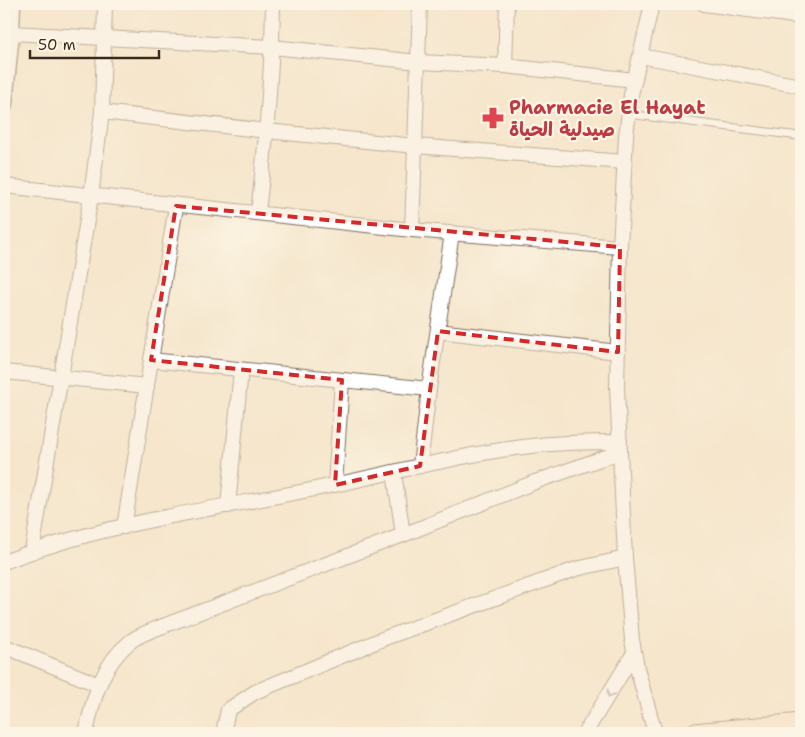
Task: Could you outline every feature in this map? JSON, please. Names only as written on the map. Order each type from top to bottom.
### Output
[{"type":"main road","points":[[694,733],[801,723]]},
{"type":"street","points":[[4,104],[12,4]]},
{"type":"street","points":[[32,551],[91,196],[102,112],[105,4]]},
{"type":"street","points":[[258,213],[268,132],[273,4]]},
{"type":"street","points":[[412,230],[420,4]]},
{"type":"street","points":[[505,66],[507,4]]},
{"type":"street","points":[[652,4],[628,114],[620,247],[618,352],[625,558],[634,653],[655,733]]},
{"type":"street","points":[[704,4],[801,17]]},
{"type":"street","points":[[11,33],[105,36],[272,47],[419,62],[505,66],[635,80]]},
{"type":"street","points":[[641,56],[801,86]]},
{"type":"street","points":[[102,112],[268,132],[415,146],[624,162]]},
{"type":"street","points":[[4,186],[176,206],[452,234],[620,247]]},
{"type":"street","points":[[124,527],[176,206]]},
{"type":"street","points":[[420,466],[429,389],[452,234]]},
{"type":"street","points":[[438,331],[618,352]]},
{"type":"street","points":[[151,360],[429,389]]},
{"type":"street","points":[[228,506],[241,370]]},
{"type":"street","points":[[4,372],[147,386]]},
{"type":"street","points":[[335,484],[342,380]]},
{"type":"street","points":[[4,562],[32,551],[124,527],[420,466],[540,445],[575,442],[620,447]]},
{"type":"street","points":[[86,733],[99,685],[112,659],[132,640],[171,623],[403,535],[620,447]]},
{"type":"street","points":[[394,472],[403,535]]},
{"type":"street","points":[[223,733],[228,710],[264,689],[385,638],[532,584],[576,569],[625,558]]},
{"type":"street","points":[[4,646],[99,685]]},
{"type":"street","points":[[584,733],[634,653]]},
{"type":"lane","points":[[628,114],[799,136]]},
{"type":"highlighted area","points":[[176,206],[620,247],[618,352],[438,331],[420,466],[335,485],[342,380],[151,360]]},
{"type":"place","name":"Pharmacie El Hayat صيدلية الحياة","points":[[493,118]]}]
